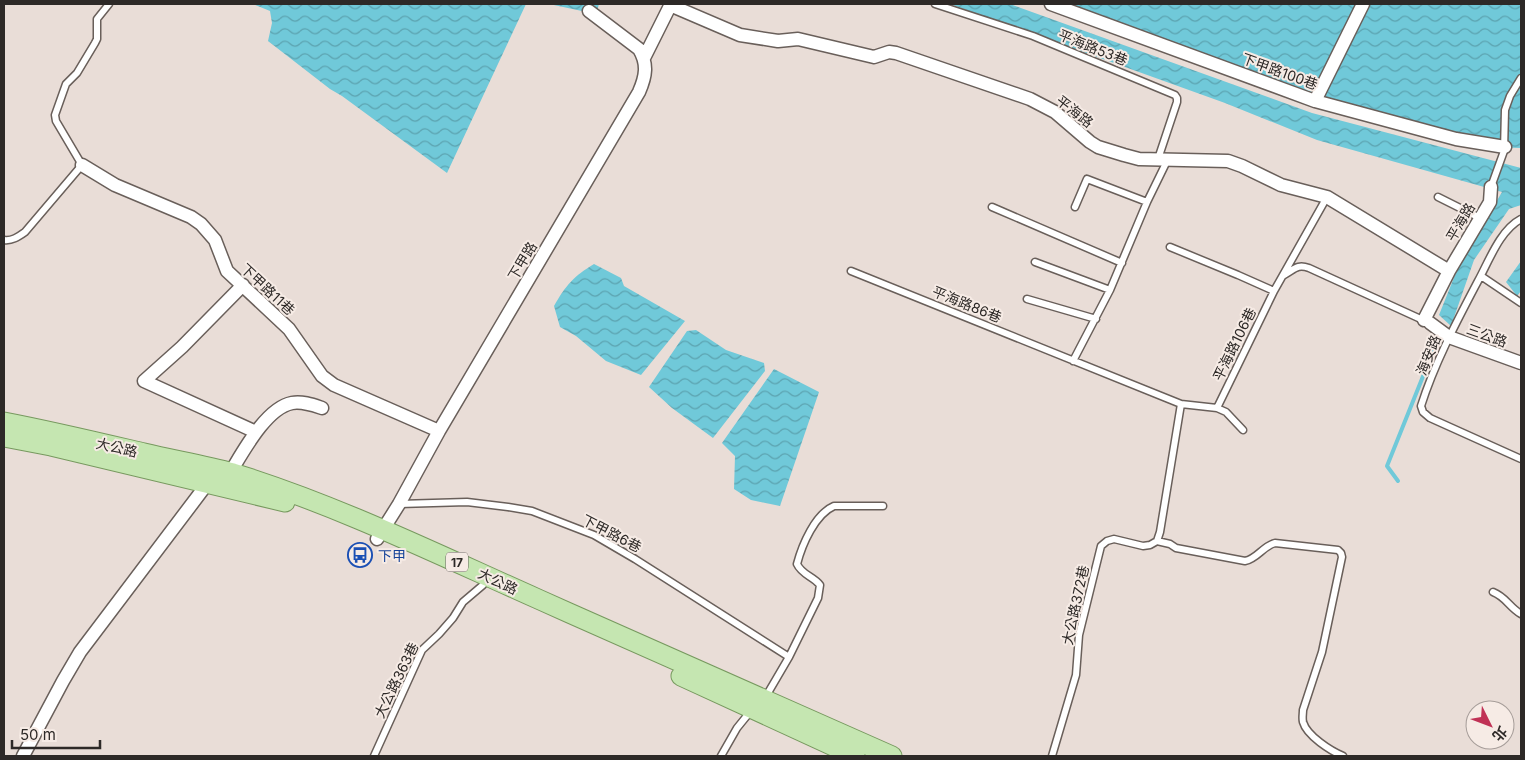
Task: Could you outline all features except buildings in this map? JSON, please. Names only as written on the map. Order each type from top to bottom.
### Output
[{"type":"main road","name":"大公路","points":[[4,422],[48,430],[230,473],[280,490],[485,580],[758,704],[892,756]]},
{"type":"main road","name":"大公路","points":[[4,437],[51,446],[291,504],[380,535]]},
{"type":"main road","name":"大公路","points":[[758,704],[855,756]]},
{"type":"street","name":"平海路","points":[[670,4],[740,35],[778,41],[798,39],[874,58],[889,52],[896,53],[1030,99],[1055,112],[1082,136],[1098,147],[1124,155],[1139,159],[1228,161],[1281,185],[1327,197],[1449,270]]},
{"type":"street","points":[[644,58],[670,4]]},
{"type":"street","name":"下甲路100巷","points":[[1051,4],[1316,101],[1456,139],[1505,149]]},
{"type":"street","points":[[1316,101],[1362,4]]},
{"type":"street","points":[[589,11],[639,49],[644,58]]},
{"type":"street","name":"下甲路","points":[[380,535],[438,431],[640,92],[646,68],[644,58]]},
{"type":"street","name":"下甲路11巷","points":[[82,166],[114,185],[191,217],[202,224],[215,240],[227,271],[290,329],[322,376],[334,385],[438,431]]},
{"type":"street","name":"平海路","points":[[1427,322],[1449,270],[1490,202],[1491,187]]},
{"type":"street","points":[[243,285],[182,347],[144,381],[256,432]]},
{"type":"street","name":"三公路","points":[[1427,322],[1446,335],[1521,363]]},
{"type":"street","points":[[230,473],[256,432],[275,411],[291,403],[304,403],[322,408]]},
{"type":"street","points":[[23,756],[80,652],[207,484]]},
{"type":"lane","name":"下甲路11巷","points":[[82,166],[56,121],[55,115],[66,84],[76,73],[95,43],[97,19],[108,4]]},
{"type":"lane","name":"平海路53巷","points":[[935,4],[1033,36],[1175,95],[1177,102],[1163,159]]},
{"type":"lane","points":[[1491,187],[1505,149],[1505,110],[1510,96],[1521,78]]},
{"type":"lane","points":[[1074,361],[1122,263],[1163,159]]},
{"type":"lane","points":[[4,240],[9,241],[25,232],[82,166]]},
{"type":"lane","points":[[1074,207],[1086,179],[1147,202]]},
{"type":"lane","name":"平海路106巷","points":[[1217,408],[1274,292],[1327,197]]},
{"type":"lane","points":[[1438,197],[1480,218]]},
{"type":"lane","points":[[992,207],[1122,263]]},
{"type":"lane","name":"海安路","points":[[1521,219],[1509,228],[1494,249],[1481,276],[1446,335],[1421,406],[1423,412],[1436,422],[1521,459]]},
{"type":"lane","points":[[1170,247],[1274,292]]},
{"type":"lane","points":[[1035,262],[1110,290]]},
{"type":"lane","points":[[1283,276],[1296,267],[1302,266],[1427,322]]},
{"type":"lane","name":"平海路86巷","points":[[851,271],[1181,404],[1217,408]]},
{"type":"lane","points":[[1481,276],[1521,303]]},
{"type":"lane","points":[[1027,299],[1096,319]]},
{"type":"lane","points":[[1181,404],[1157,541],[1170,544],[1176,548],[1245,561],[1252,560],[1269,544],[1275,543],[1338,550],[1341,553],[1342,557],[1326,636],[1302,718],[1303,723],[1313,736],[1343,756]]},
{"type":"lane","points":[[1217,408],[1226,412],[1242,430]]},
{"type":"lane","name":"下甲路6巷","points":[[399,504],[467,502],[508,507],[532,512],[594,535],[635,558],[789,657]]},
{"type":"lane","points":[[721,756],[737,728],[758,704],[789,657],[818,598],[820,585],[816,580],[802,572],[797,564],[813,525],[820,516],[834,506],[884,506]]},
{"type":"lane","name":"大公路372巷","points":[[1052,756],[1076,675],[1079,635],[1101,546],[1107,541],[1114,539],[1144,546],[1157,541]]},
{"type":"lane","name":"大公路363巷","points":[[374,756],[422,650],[443,630],[463,602],[485,580]]},
{"type":"lane","points":[[1493,592],[1501,595],[1512,608],[1521,614]]},
{"type":"water","points":[[253,4],[526,4],[447,173],[330,89],[268,41],[272,23],[270,11]]},
{"type":"water","points":[[549,4],[599,4],[596,14]]},
{"type":"water","points":[[950,4],[1010,4],[1312,113],[1521,168],[1521,205],[1509,209],[1474,260],[1451,326],[1439,315],[1459,265],[1502,192],[1317,140],[1225,103]]},
{"type":"water","points":[[1060,4],[1521,4],[1521,148],[1456,146],[1282,88]]},
{"type":"water","points":[[1521,261],[1521,291],[1517,296],[1506,282]]},
{"type":"water","points":[[594,264],[621,278],[624,286],[685,321],[641,375],[606,361],[576,336],[560,327],[554,306],[562,292],[571,282]]},
{"type":"water","points":[[696,330],[726,350],[764,363],[765,371],[713,438],[672,408],[649,387],[687,331]]},
{"type":"water","points":[[774,369],[819,392],[780,506],[751,500],[734,489],[735,456],[722,443]]},
{"type":"waterway","points":[[1398,481],[1387,466],[1440,334]]},
{"type":"place","name":"下甲","points":[[360,555]]}]
